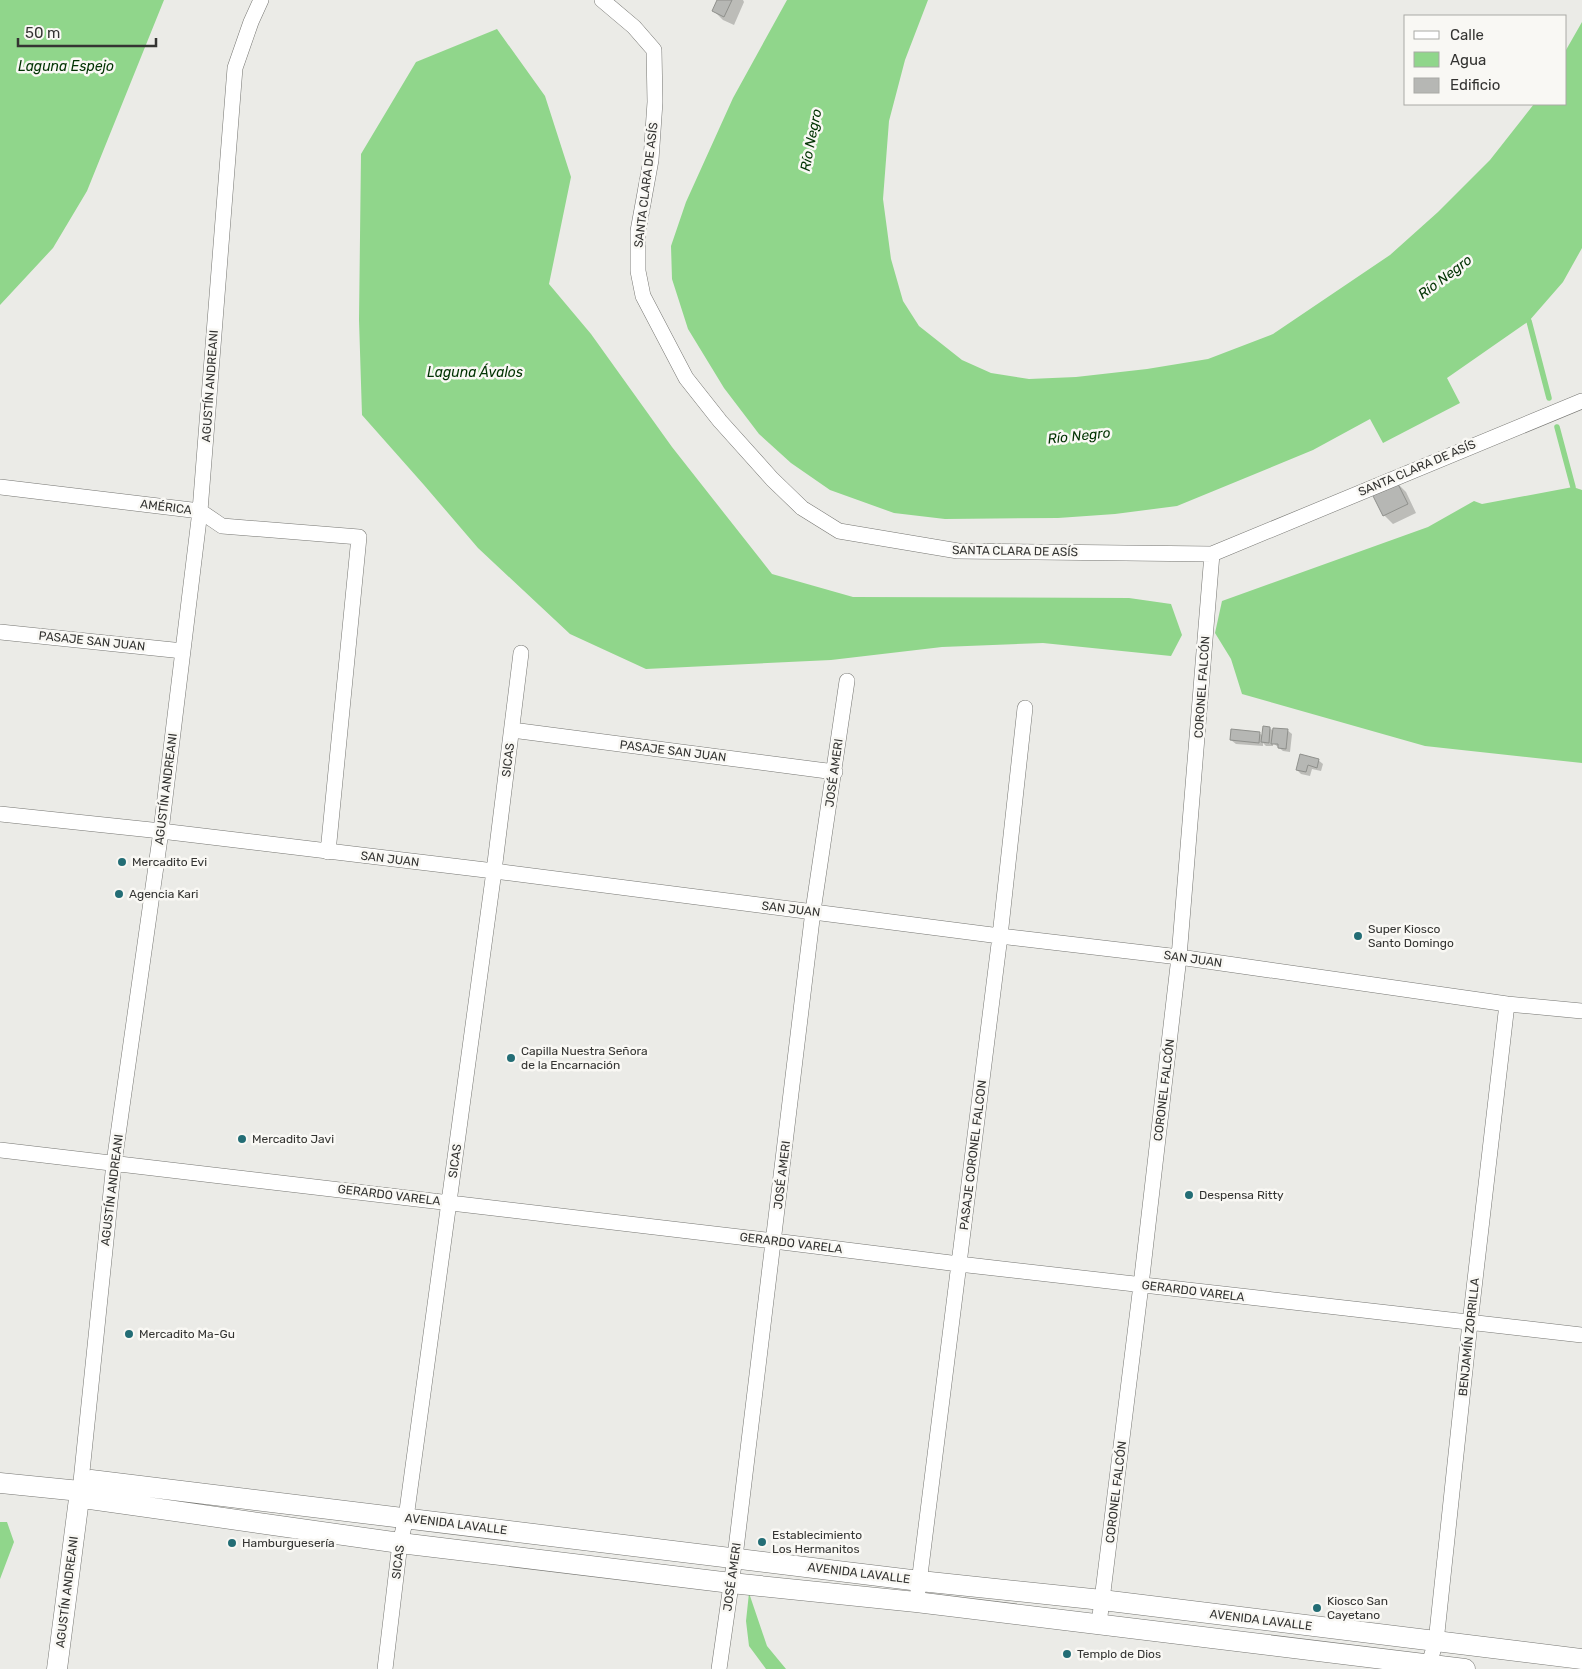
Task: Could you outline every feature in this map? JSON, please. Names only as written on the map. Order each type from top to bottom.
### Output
[{"type":"main road","name":"AVENIDA LAVALLE","points":[[80,1491],[91,1480],[1582,1659]]},
{"type":"main road","name":"AVENIDA LAVALLE","points":[[0,1483],[80,1491],[90,1498],[400,1543],[731,1583],[916,1602],[1099,1624],[1428,1667],[1465,1669]]},
{"type":"main road","name":"AGUSTÍN ANDREANI","points":[[57,1669],[80,1491]]},
{"type":"street","name":"AGUSTÍN ANDREANI","points":[[80,1491],[114,1163],[161,831],[200,511],[235,68],[250,22],[261,0]]},
{"type":"street","name":"SANTA CLARA DE ASÍS","points":[[602,0],[634,27],[654,50],[655,102],[651,160],[638,232],[638,270],[643,296],[686,378],[720,420],[772,479],[802,508],[839,531],[958,551],[1212,554],[1582,401]]},
{"type":"street","name":"AMÉRICA","points":[[0,486],[200,511],[222,526],[359,537],[328,852]]},
{"type":"street","name":"CORONEL FALCÓN","points":[[1099,1624],[1179,956],[1212,554]]},
{"type":"street","name":"PASAJE SAN JUAN","points":[[0,632],[183,651]]},
{"type":"street","name":"SICAS","points":[[385,1669],[400,1543],[406,1518],[494,871],[521,653]]},
{"type":"street","name":"JOSÉ AMERI","points":[[719,1669],[735,1557],[813,911],[847,681]]},
{"type":"street","name":"PASAJE CORONEL FALCON","points":[[916,1602],[1000,936],[1025,708]]},
{"type":"street","name":"PASAJE SAN JUAN","points":[[512,730],[835,772]]},
{"type":"street","name":"SAN JUAN","points":[[0,814],[161,831],[494,871],[1000,936],[1179,956],[1507,1004],[1582,1011]]},
{"type":"street","name":"BENJAMÍN ZORRILLA","points":[[1428,1667],[1436,1642],[1507,1004]]},
{"type":"street","name":"GERARDO VARELA","points":[[0,1150],[959,1264],[1582,1335]]},
{"type":"water","name":"Laguna Espejo","points":[[0,0],[164,0],[87,191],[53,248],[0,305]]},
{"type":"water","name":"Río Negro","points":[[787,0],[928,0],[905,60],[889,121],[883,199],[891,259],[903,301],[919,326],[962,360],[991,373],[1029,379],[1076,377],[1147,369],[1208,359],[1273,334],[1390,255],[1438,212],[1490,160],[1533,105],[1567,105],[1567,48],[1582,22],[1582,248],[1563,282],[1529,321],[1447,378],[1460,403],[1383,443],[1370,419],[1313,450],[1177,506],[1115,514],[1058,518],[945,519],[894,513],[830,490],[791,463],[759,434],[724,388],[688,329],[672,279],[671,246],[686,202],[733,98]]},
{"type":"water","name":"Laguna Ávalos","points":[[497,29],[545,96],[571,177],[549,284],[591,334],[672,447],[772,574],[853,597],[1129,598],[1171,604],[1182,635],[1171,656],[1043,643],[942,647],[831,660],[646,669],[570,634],[478,548],[362,415],[359,320],[361,154],[416,62]]},
{"type":"water","points":[[1573,487],[1582,490],[1582,763],[1425,746],[1242,694],[1231,659],[1215,633],[1222,601],[1428,527],[1474,501],[1482,504]]},
{"type":"water","points":[[0,1522],[7,1522],[14,1542],[0,1579]]},
{"type":"water","points":[[749,1593],[767,1646],[786,1669],[766,1669],[749,1646],[746,1621]]},
{"type":"building","points":[[717,0],[732,0],[724,17],[712,11]]},
{"type":"building","points":[[1397,482],[1408,504],[1383,516],[1372,494]]},
{"type":"building","points":[[1263,726],[1270,727],[1269,743],[1261,742]]},
{"type":"building","points":[[1273,728],[1288,729],[1286,749],[1278,748],[1278,744],[1271,744]]},
{"type":"building","points":[[1231,729],[1260,732],[1259,743],[1230,740]]},
{"type":"building","points":[[1300,754],[1319,759],[1317,768],[1308,765],[1306,772],[1296,770]]},
{"type":"waterway","points":[[1529,321],[1549,398]]},
{"type":"waterway","points":[[1557,427],[1573,487]]},
{"type":"place","name":"Mercadito Evi","points":[[122,862]]},
{"type":"place","name":"Agencia Kari","points":[[119,894]]},
{"type":"place","name":"Super Kiosco Santo Domingo","points":[[1358,936]]},
{"type":"place","name":"Capilla Nuestra Señora de la Encarnación","points":[[511,1058]]},
{"type":"place","name":"Mercadito Javi","points":[[242,1139]]},
{"type":"place","name":"Despensa Ritty","points":[[1189,1195]]},
{"type":"place","name":"Mercadito Ma-Gu","points":[[129,1334]]},
{"type":"place","name":"Establecimiento Los Hermanitos","points":[[762,1542]]},
{"type":"place","name":"Hamburguesería","points":[[232,1543]]},
{"type":"place","name":"Kiosco San Cayetano","points":[[1317,1608]]},
{"type":"place","name":"Templo de Dios","points":[[1067,1654]]}]
